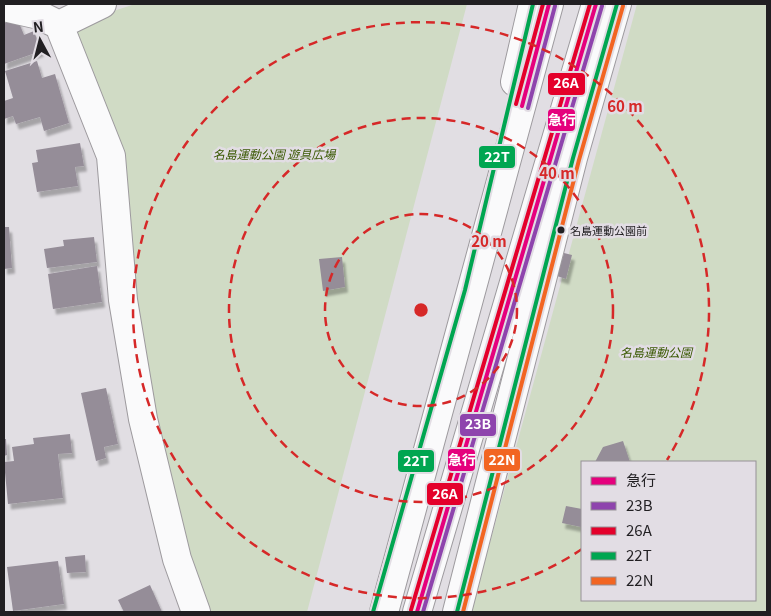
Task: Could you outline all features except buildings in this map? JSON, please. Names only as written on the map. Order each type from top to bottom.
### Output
[{"type":"main road","points":[[59,25],[102,4]]},
{"type":"main road","points":[[373,612],[465,290],[533,4]]},
{"type":"main road","points":[[384,612],[549,4]]},
{"type":"main road","points":[[417,612],[596,4]]},
{"type":"main road","points":[[457,612],[573,158],[617,4]]},
{"type":"main road","points":[[4,6],[38,15],[59,25],[111,156],[123,300],[143,419],[177,559],[196,612]]},
{"type":"green space","name":"名島運動公園 遊具広場","points":[[135,4],[467,4],[307,612],[203,612],[185,562],[133,303],[126,161],[71,25]]},
{"type":"green space","name":"名島運動公園","points":[[637,4],[767,4],[767,612],[471,612]]},
{"type":"transit line","name":"22T","points":[[373,612],[465,290],[533,4]]},
{"type":"transit line","name":"26A","points":[[516,104],[543,4]]},
{"type":"transit line","name":"急行","points":[[522,106],[549,4]]},
{"type":"transit line","name":"26A","points":[[411,610],[590,4]]},
{"type":"transit line","name":"急行","points":[[417,612],[596,4]]},
{"type":"transit line","name":"22T","points":[[457,612],[573,158],[617,4]]},
{"type":"transit line","name":"23B","points":[[528,108],[555,6]]},
{"type":"transit line","name":"23B","points":[[423,612],[602,6]]},
{"type":"transit line","name":"22N","points":[[463,612],[579,160],[623,6]]},
{"type":"place","name":"名島運動公園前","points":[[561,230]]}]
